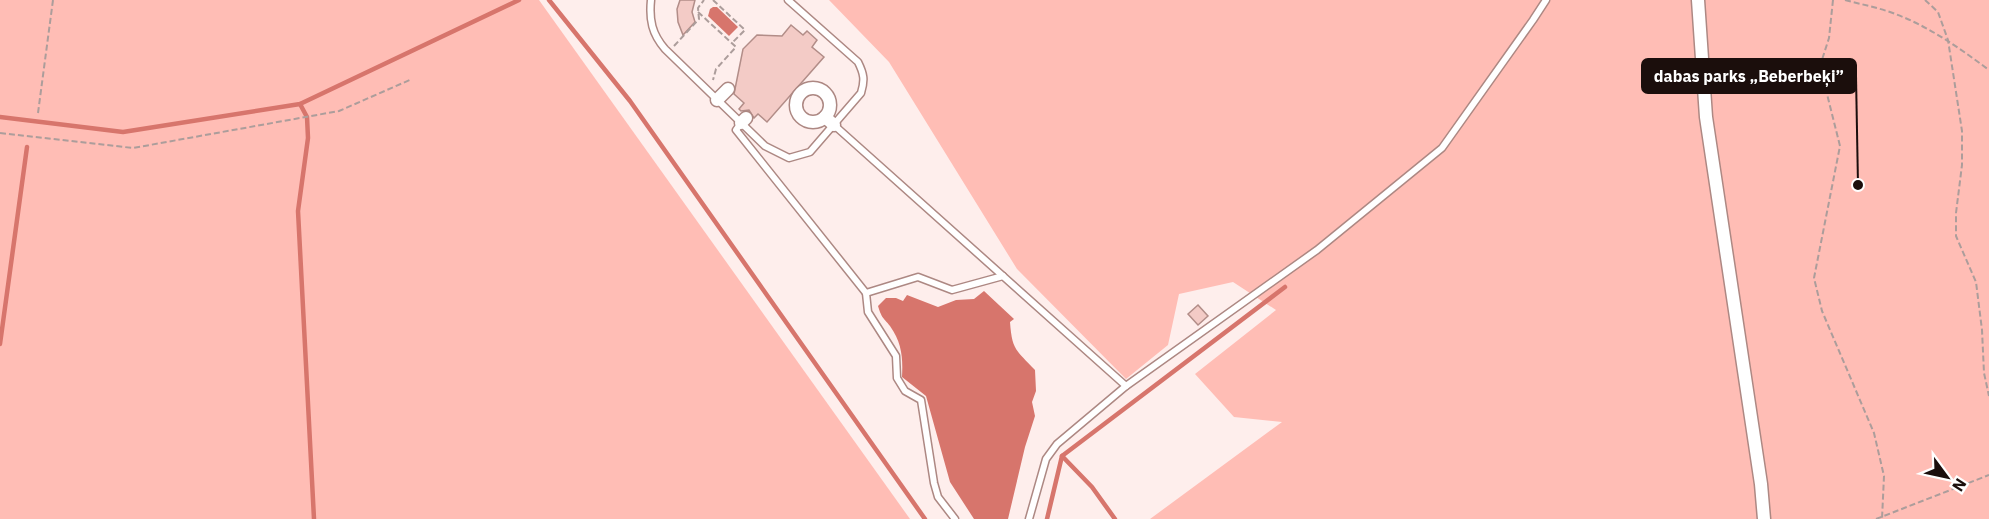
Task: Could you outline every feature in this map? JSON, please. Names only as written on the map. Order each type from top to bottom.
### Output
[{"type":"street","points":[[1698,0],[1706,117],[1761,484],[1764,519]]},
{"type":"street","points":[[716,99],[728,89]]},
{"type":"lane","points":[[651,0],[649,18],[652,29],[668,52],[716,99],[744,121],[765,146],[789,158],[810,152],[830,121],[861,93],[864,74],[858,62],[788,0]]},
{"type":"lane","points":[[1029,519],[1046,459],[1057,444],[1126,386],[1317,249],[1442,148],[1546,0]]},
{"type":"lane","points":[[744,121],[736,130],[866,293],[868,312],[896,356],[897,378],[905,391],[921,400],[934,483],[938,497],[955,519]]},
{"type":"lane","points":[[830,121],[1126,386]]},
{"type":"lane","points":[[866,293],[918,277],[952,290],[1002,276]]},
{"type":"path","points":[[38,113],[53,0]]},
{"type":"path","points":[[668,52],[699,19],[698,8],[704,0]]},
{"type":"path","points":[[713,0],[745,30],[732,44]]},
{"type":"path","points":[[1833,0],[1829,38],[1820,66],[1840,146],[1815,278],[1822,311],[1874,433],[1884,476],[1882,518]]},
{"type":"path","points":[[1845,0],[1889,12],[1920,24],[1948,40],[1989,70]]},
{"type":"path","points":[[1925,0],[1938,12],[1948,40],[1962,131],[1962,165],[1956,213],[1956,236],[1976,282],[1984,373],[1989,396]]},
{"type":"path","points":[[698,12],[736,46],[716,69],[713,80],[716,99]]},
{"type":"path","points":[[0,133],[133,148],[339,111],[412,79]]},
{"type":"path","points":[[1875,519],[1989,475]]},
{"type":"shaded area","points":[[0,0],[539,0],[910,519],[0,519]]},
{"type":"shaded area","points":[[829,0],[1989,0],[1989,519],[1150,519],[1282,422],[1234,417],[1195,374],[1276,310],[1233,282],[1179,294],[1168,345],[1126,379],[1017,269],[889,62]]},
{"type":"shaded area","points":[[713,7],[717,7],[738,27],[729,36],[708,16]]},
{"type":"shaded area","points":[[984,291],[1014,319],[1010,322],[1014,344],[1035,370],[1036,391],[1032,402],[1035,416],[1025,447],[1008,519],[974,519],[950,482],[926,396],[902,377],[902,357],[899,345],[878,306],[886,298],[903,301],[907,295],[938,307],[956,300],[974,299]]},
{"type":"building","points":[[680,0],[695,0],[692,12],[695,22],[683,35],[678,22],[677,9]]},
{"type":"building","points":[[791,25],[803,35],[807,31],[817,40],[812,47],[824,57],[767,122],[758,114],[754,118],[749,110],[739,109],[744,103],[734,94],[743,49],[757,35],[782,36]]},
{"type":"building","points":[[1198,305],[1208,316],[1198,325],[1188,314]]},
{"type":"waterway","points":[[0,117],[123,132],[300,104],[519,0]]},
{"type":"waterway","points":[[549,0],[630,101],[925,519]]},
{"type":"waterway","points":[[300,104],[307,117],[308,138],[298,211],[314,519]]},
{"type":"waterway","points":[[0,344],[27,147]]},
{"type":"waterway","points":[[1047,519],[1062,456],[1285,287]]},
{"type":"waterway","points":[[1062,456],[1092,487],[1115,519]]},
{"type":"place","name":"dabas parks „Beberbeķi”","points":[[1858,185]]}]
